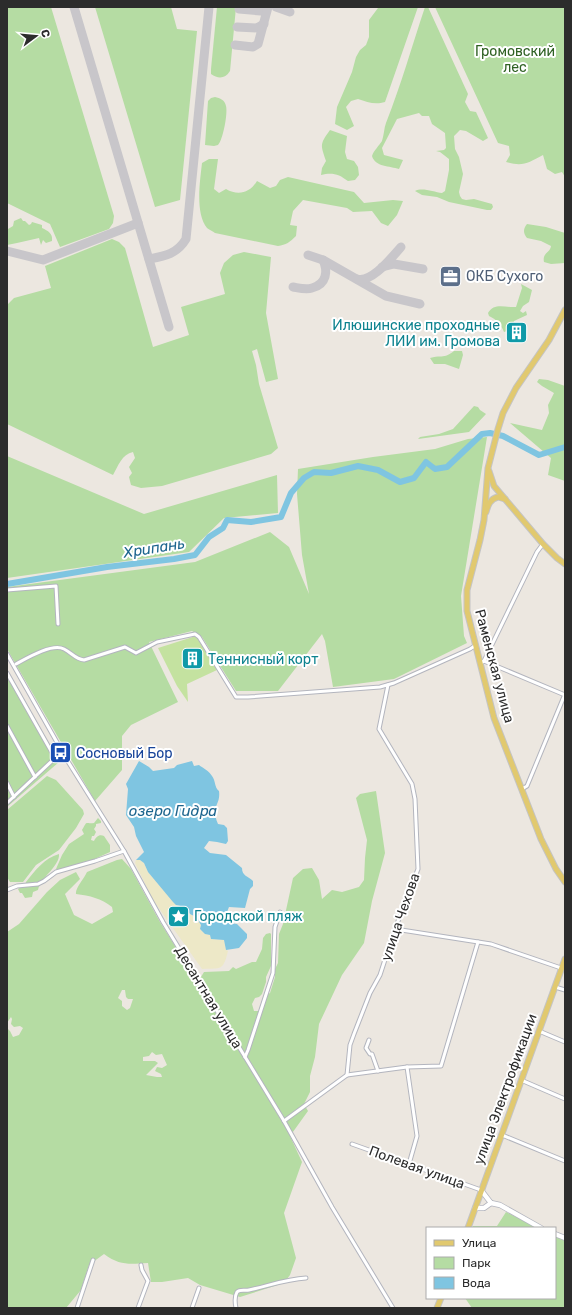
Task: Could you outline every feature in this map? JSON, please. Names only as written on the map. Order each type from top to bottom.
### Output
[{"type":"main road","name":"Раменская улица","points":[[565,310],[549,340],[516,388],[508,403],[498,429],[488,468],[484,520],[466,600],[467,611],[482,662],[494,718],[546,850],[565,882]]},
{"type":"main road","points":[[486,487],[486,493],[490,496],[495,493],[488,468]]},
{"type":"main road","points":[[494,486],[543,544],[565,564]]},
{"type":"main road","points":[[484,520],[489,504],[493,499],[498,497],[506,499]]},
{"type":"main road","name":"улица Электрофикации","points":[[468,1227],[565,959]]},
{"type":"street","points":[[522,789],[527,786],[565,695],[482,662],[537,552],[543,544]]},
{"type":"street","points":[[7,590],[56,586],[58,624]]},
{"type":"street","points":[[15,664],[47,650],[58,648],[63,648],[78,659],[84,660],[125,647],[136,653],[157,642],[192,633],[197,634],[236,697],[248,698],[380,687],[394,683],[476,645]]},
{"type":"street","name":"Десантная улица","points":[[7,654],[15,664],[65,756],[124,851],[163,922],[284,1121],[332,1206],[393,1308]]},
{"type":"street","points":[[7,673],[55,758]]},
{"type":"street","name":"улица Чехова","points":[[347,1075],[350,1045],[370,993],[380,975],[395,929],[418,869],[415,799],[412,784],[379,729],[388,685]]},
{"type":"street","points":[[7,726],[35,777]]},
{"type":"street","points":[[7,803],[55,758],[65,756]]},
{"type":"street","points":[[7,783],[14,796]]},
{"type":"street","points":[[7,890],[13,887],[38,884],[56,872],[124,851]]},
{"type":"street","points":[[245,1057],[273,973],[275,927],[280,912]]},
{"type":"street","points":[[395,929],[497,946],[562,968]]},
{"type":"street","points":[[284,1121],[347,1075],[407,1067],[441,1066],[478,942]]},
{"type":"street","points":[[555,987],[565,990]]},
{"type":"street","points":[[539,1031],[565,1042]]},
{"type":"street","points":[[370,1040],[366,1048],[370,1054],[372,1054],[378,1071]]},
{"type":"street","points":[[407,1067],[417,1136],[409,1164]]},
{"type":"street","points":[[521,1080],[565,1099]]},
{"type":"street","points":[[502,1136],[565,1161]]},
{"type":"street","name":"Полевая улица","points":[[352,1144],[481,1190]]},
{"type":"street","points":[[481,1190],[491,1203],[500,1205],[539,1227]]},
{"type":"street","points":[[475,1208],[484,1208],[491,1203]]},
{"type":"street","points":[[77,1308],[93,1260]]},
{"type":"street","points":[[138,1308],[148,1281],[141,1265]]},
{"type":"street","points":[[236,1308],[235,1298],[239,1290],[248,1291],[294,1278],[306,1278]]},
{"type":"street","points":[[192,1308],[199,1288]]},
{"type":"green space","points":[[7,7],[51,7],[114,216],[113,223],[109,229],[60,247],[50,224],[7,203]]},
{"type":"green space","points":[[95,7],[171,7],[177,29],[197,31],[180,200],[155,207]]},
{"type":"green space","points":[[217,7],[236,7],[230,71],[224,77],[216,77],[211,74]]},
{"type":"green space","points":[[418,7],[385,102],[374,103],[358,99],[351,101],[346,107],[354,126],[347,130],[335,124],[337,107],[352,72],[356,57],[360,50],[366,45],[369,37],[369,20],[378,8]]},
{"type":"green space","points":[[425,7],[428,7],[468,94],[465,102],[470,111],[476,112],[488,138],[483,141],[466,131],[460,130],[454,136],[455,149],[459,157],[463,174],[459,192],[460,196],[462,199],[466,200],[474,199],[492,204],[493,207],[491,210],[449,202],[437,197],[422,195],[415,191],[425,190],[442,193],[445,191],[449,170],[449,159],[440,152],[436,151],[444,150],[446,148],[445,133],[432,124],[429,116],[422,116],[419,113],[397,119],[382,148],[384,155],[403,160],[399,169],[383,166],[376,162],[372,156],[382,141],[385,125],[402,80]]},
{"type":"green space","name":"Громовский лес","points":[[435,7],[565,7],[565,177],[562,172],[555,174],[547,169],[543,155],[521,164],[506,162],[510,155],[509,146],[498,143]]},
{"type":"green space","points":[[215,97],[225,102],[225,126],[222,138],[218,145],[205,145],[208,101]]},
{"type":"green space","points":[[330,130],[347,136],[345,152],[347,159],[354,161],[358,167],[359,175],[355,180],[348,181],[338,175],[332,174],[321,175],[322,168],[326,161],[322,145]]},
{"type":"green space","points":[[209,159],[218,159],[214,189],[219,193],[226,189],[239,193],[247,191],[257,181],[270,188],[276,186],[280,180],[288,177],[354,192],[364,203],[393,200],[403,201],[397,215],[388,226],[381,223],[372,211],[353,212],[347,208],[303,200],[293,211],[290,225],[297,226],[296,236],[288,243],[281,246],[215,233],[207,228],[203,222],[199,197],[202,163]]},
{"type":"green space","points":[[21,218],[29,225],[32,222],[42,225],[42,228],[51,234],[52,241],[46,243],[43,240],[41,245],[39,238],[7,245],[7,228],[8,229],[13,226],[14,221]]},
{"type":"green space","points":[[527,224],[546,227],[565,233],[565,263],[551,264],[544,262],[544,257],[551,246],[541,241],[527,238],[524,231]]},
{"type":"green space","points":[[112,239],[119,242],[125,248],[153,347],[189,335],[181,307],[225,294],[220,273],[224,263],[233,255],[244,252],[271,257],[266,313],[278,379],[266,382],[257,349],[252,351],[259,384],[278,448],[271,454],[162,486],[141,488],[131,485],[129,477],[132,473],[129,467],[135,458],[133,452],[129,453],[123,458],[113,475],[7,424],[7,305],[14,298],[51,288],[45,266]]},
{"type":"green space","points":[[521,284],[532,290],[529,302],[523,306],[520,311],[523,313],[526,311],[527,315],[514,321],[511,328],[504,332],[500,324],[489,316],[488,313],[494,308],[500,306],[516,307],[522,288]]},
{"type":"green space","points":[[454,351],[462,351],[463,355],[459,369],[445,364],[434,364],[430,358],[444,356]]},
{"type":"green space","points":[[539,379],[548,380],[565,386],[565,481],[548,475],[551,458],[510,423],[542,430],[549,413],[548,405],[554,393],[537,382]]},
{"type":"green space","points":[[474,406],[478,407],[486,414],[469,432],[418,439],[420,437],[439,434],[453,429]]},
{"type":"green space","points":[[487,437],[461,596],[464,636],[467,643],[394,679],[333,687],[325,641],[322,634],[278,691],[236,691],[202,637],[192,631],[149,642],[178,702],[131,725],[122,736],[122,770],[95,801],[7,649],[7,587],[195,562],[270,532],[289,547],[309,594],[302,555],[297,494],[298,469],[435,449],[468,439]]},
{"type":"green space","points":[[7,456],[144,514],[277,475],[278,513],[224,518],[189,552],[7,578]]},
{"type":"green space","points":[[196,636],[217,670],[187,684],[188,702],[177,686],[158,648]]},
{"type":"green space","points":[[7,671],[59,762],[7,807]]},
{"type":"green space","points":[[47,776],[56,780],[83,810],[84,814],[76,828],[59,850],[36,865],[23,882],[10,882],[7,877],[7,810]]},
{"type":"green space","points":[[376,791],[385,853],[372,901],[364,943],[342,975],[319,1024],[315,1057],[310,1076],[310,1092],[304,1104],[308,1111],[290,1136],[302,1162],[284,1213],[296,1258],[290,1275],[284,1283],[240,1297],[200,1285],[188,1278],[151,1282],[148,1263],[130,1264],[115,1261],[104,1254],[89,1265],[81,1290],[66,1308],[7,1308],[7,1028],[13,1037],[19,1035],[23,1028],[20,1026],[14,1027],[11,1024],[11,1017],[7,1023],[7,932],[19,924],[47,892],[60,880],[76,872],[80,879],[65,894],[74,915],[92,924],[113,912],[112,907],[104,901],[76,894],[76,892],[87,872],[122,859],[131,869],[160,922],[194,978],[201,977],[204,972],[229,971],[233,967],[236,969],[252,962],[256,962],[262,949],[263,938],[266,934],[271,934],[271,966],[266,977],[262,994],[255,998],[252,1004],[254,1011],[259,1012],[265,996],[270,993],[275,977],[275,969],[278,963],[279,934],[283,924],[293,878],[303,869],[312,868],[319,880],[322,899],[332,890],[342,892],[359,887],[364,880],[367,840],[356,798],[360,794]],"holes":[[[122,990],[125,990],[126,997],[128,999],[133,999],[130,1008],[127,1010],[122,1006],[122,1001],[118,998]],[[152,1052],[156,1055],[162,1054],[167,1065],[162,1068],[157,1067],[155,1071],[161,1074],[162,1077],[146,1075],[158,1063],[155,1061],[143,1061],[143,1057],[149,1056]]]},
{"type":"green space","points":[[98,818],[101,823],[96,824],[94,829],[96,832],[94,836],[92,836],[91,840],[94,841],[101,835],[104,836],[110,845],[110,852],[88,862],[58,870],[56,869],[69,844],[84,834],[82,830],[87,823],[94,823]]},
{"type":"green space","points":[[59,854],[57,863],[40,885],[38,890],[33,892],[32,897],[25,898],[18,889],[25,885],[40,865]]},
{"type":"green space","points":[[506,1212],[537,1227],[472,1227],[497,1226]]},
{"type":"green space","points":[[556,1236],[565,1241],[565,1308],[472,1308],[466,1299],[556,1299]]},
{"type":"sand","name":"Городской пляж","points":[[136,860],[140,860],[144,863],[148,872],[176,905],[184,907],[190,914],[196,917],[201,925],[200,929],[205,934],[210,935],[211,939],[224,940],[226,950],[228,951],[225,962],[221,967],[214,969],[202,969],[153,900],[135,863]]},
{"type":"water","name":"озеро Гидра","points":[[139,761],[153,771],[174,768],[177,765],[192,761],[194,766],[199,765],[213,778],[216,788],[219,791],[219,800],[215,809],[216,818],[218,824],[224,825],[227,828],[228,841],[226,844],[209,841],[204,848],[210,853],[226,855],[242,868],[244,874],[253,881],[253,886],[250,889],[245,908],[229,907],[227,912],[230,923],[237,924],[247,934],[247,938],[239,948],[226,950],[224,940],[211,939],[210,935],[205,934],[200,929],[201,925],[196,917],[190,914],[185,907],[176,905],[148,872],[144,863],[140,860],[136,860],[144,852],[136,836],[134,827],[126,815],[128,789],[126,784]]},
{"type":"waterway","name":"Хрипань","points":[[7,584],[107,567],[195,555],[209,537],[223,528],[227,520],[251,522],[281,517],[291,493],[304,478],[314,472],[331,473],[358,466],[378,470],[400,482],[414,478],[426,462],[435,469],[447,467],[482,434],[490,433],[503,436],[539,455],[565,447]]},
{"type":"taxiway","points":[[74,7],[169,327]]},
{"type":"taxiway","points":[[149,259],[170,254],[179,248],[186,239],[209,7]]},
{"type":"taxiway","points":[[239,9],[261,11],[267,7]]},
{"type":"taxiway","points":[[235,45],[253,47],[258,44],[268,7]]},
{"type":"taxiway","points":[[276,7],[290,12]]},
{"type":"taxiway","points":[[237,27],[257,28],[264,24]]},
{"type":"taxiway","points":[[7,251],[43,260],[138,223]]},
{"type":"taxiway","points":[[357,279],[363,279],[375,274],[401,247]]},
{"type":"taxiway","points":[[308,255],[323,260],[386,296],[420,304]]},
{"type":"taxiway","points":[[293,287],[310,289],[321,283],[326,273],[323,260]]},
{"type":"taxiway","points":[[382,267],[394,264],[423,269]]},
{"type":"place","name":"ОКБ Сухого","points":[[451,276]]},
{"type":"place","name":"Илюшинские проходные ЛИИ им. Громова","points":[[516,333]]},
{"type":"place","name":"Теннисный корт","points":[[192,659]]},
{"type":"place","name":"Сосновый Бор","points":[[60,753]]},
{"type":"place","name":"Городской пляж","points":[[178,916]]}]
